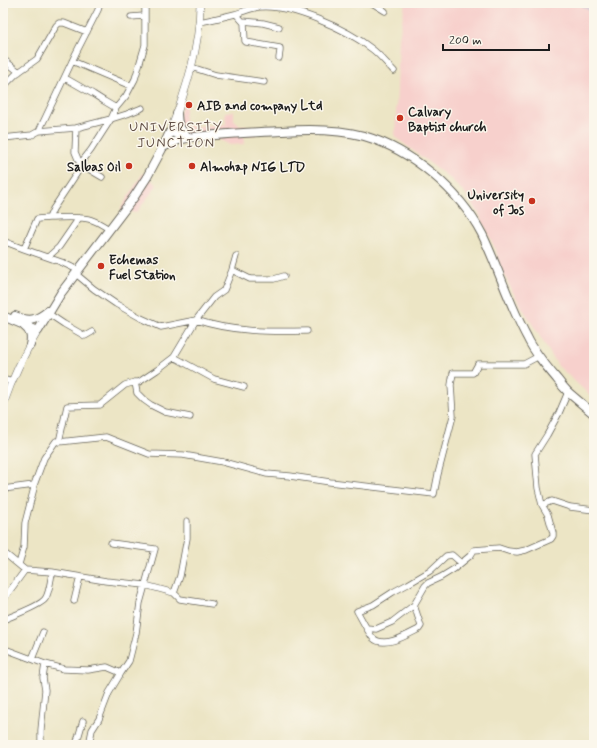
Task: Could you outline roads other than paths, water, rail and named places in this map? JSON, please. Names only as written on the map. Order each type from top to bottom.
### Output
[{"type":"highway","points":[[177,114],[178,124],[187,137]]},
{"type":"highway","points":[[3,316],[38,331],[61,293],[141,186],[170,134],[187,137],[293,130],[351,133],[374,139],[416,161],[447,187],[472,216],[482,234],[505,292],[527,338],[539,356],[568,392],[594,414]]},
{"type":"highway","points":[[164,147],[187,137]]},
{"type":"highway","points":[[3,312],[25,319],[35,319],[51,311]]},
{"type":"highway","points":[[24,325],[30,332],[30,345]]},
{"type":"main road","points":[[170,134],[183,97],[191,67],[199,22],[200,3]]},
{"type":"main road","points":[[3,406],[12,382],[38,331]]},
{"type":"street","points":[[39,131],[98,10],[100,3]]},
{"type":"street","points":[[49,218],[53,209],[77,173],[80,164],[111,119],[116,108],[126,96],[135,79],[145,45],[145,3]]},
{"type":"street","points":[[372,3],[385,12]]},
{"type":"street","points":[[199,22],[236,14],[257,7],[280,8],[307,15],[352,35],[373,50],[394,71]]},
{"type":"street","points":[[236,14],[245,25],[245,41],[280,48],[279,58]]},
{"type":"street","points":[[131,16],[144,16]]},
{"type":"street","points":[[243,21],[263,23],[279,27]]},
{"type":"street","points":[[3,87],[37,58],[59,23],[64,23],[87,32]]},
{"type":"street","points":[[3,59],[19,72]]},
{"type":"street","points":[[72,61],[131,86]]},
{"type":"street","points":[[191,67],[216,75],[264,82]]},
{"type":"street","points":[[65,78],[116,108]]},
{"type":"street","points":[[3,138],[32,135],[39,131],[76,128],[111,119],[142,108]]},
{"type":"street","points":[[76,128],[75,152],[80,164],[102,177]]},
{"type":"street","points":[[24,249],[37,219],[78,218],[91,220],[109,229]]},
{"type":"street","points":[[48,258],[59,247],[78,218]]},
{"type":"street","points":[[3,241],[48,258],[77,272],[94,289],[116,304],[161,327],[196,320],[207,324],[248,331],[307,331]]},
{"type":"street","points":[[59,442],[67,406],[100,404],[125,385],[138,382],[174,357],[196,320],[214,298],[224,290],[236,256]]},
{"type":"street","points":[[232,270],[250,279],[274,279],[284,276]]},
{"type":"street","points":[[51,311],[64,324],[85,336],[92,332]]},
{"type":"street","points":[[19,564],[24,547],[25,523],[34,484],[44,458],[56,441],[59,442],[106,436],[149,454],[183,455],[223,462],[267,474],[434,494],[453,416],[451,385],[453,373],[473,373],[478,364],[524,364],[539,356]]},
{"type":"street","points":[[174,357],[214,379],[244,387]]},
{"type":"street","points":[[3,379],[12,382]]},
{"type":"street","points":[[135,382],[137,392],[151,405],[165,412],[190,417]]},
{"type":"street","points":[[367,628],[376,629],[388,624],[414,605],[428,583],[454,569],[471,555],[474,550],[500,548],[517,552],[526,550],[551,539],[553,533],[548,515],[542,505],[537,481],[535,454],[559,414],[568,392]]},
{"type":"street","points":[[3,489],[34,484]]},
{"type":"street","points":[[542,505],[552,501],[570,507],[594,510]]},
{"type":"street","points":[[174,593],[180,576],[187,538],[187,521]]},
{"type":"street","points":[[89,745],[92,730],[99,719],[109,693],[120,673],[129,661],[136,633],[140,603],[155,549],[112,543]]},
{"type":"street","points":[[3,552],[25,570],[52,572],[106,581],[145,585],[174,593],[180,599],[212,604]]},
{"type":"street","points":[[414,605],[421,626],[419,629],[389,642],[379,642],[372,637],[357,610],[373,605],[392,592],[408,584],[430,570],[446,556],[452,555],[461,563]]},
{"type":"street","points":[[3,600],[25,570]]},
{"type":"street","points":[[3,620],[37,605],[45,599],[52,572]]},
{"type":"street","points":[[74,601],[80,577]]},
{"type":"street","points":[[32,659],[43,632]]},
{"type":"street","points":[[3,637],[5,649],[3,686]]},
{"type":"street","points":[[5,649],[45,664],[64,669],[88,670],[107,667],[120,673]]},
{"type":"street","points":[[43,745],[41,741],[41,730],[45,690],[43,678],[45,664]]},
{"type":"street","points":[[76,745],[83,721]]},
{"type":"waterway","points":[[579,3],[594,13]]},
{"type":"place","name":"AIB and company Ltd","points":[[189,105]]},
{"type":"place","name":"Calvary Baptist church","points":[[400,118]]},
{"type":"place","name":"Salbas Oil","points":[[129,166]]},
{"type":"place","name":"Almohap NIG LTD","points":[[192,166]]},
{"type":"place","name":"University of Jos","points":[[532,201]]},
{"type":"place","name":"Echemas Fuel Station","points":[[101,266]]},
{"type":"district","name":"UNIVERSITY JUNCTION","points":[[176,134]]}]
